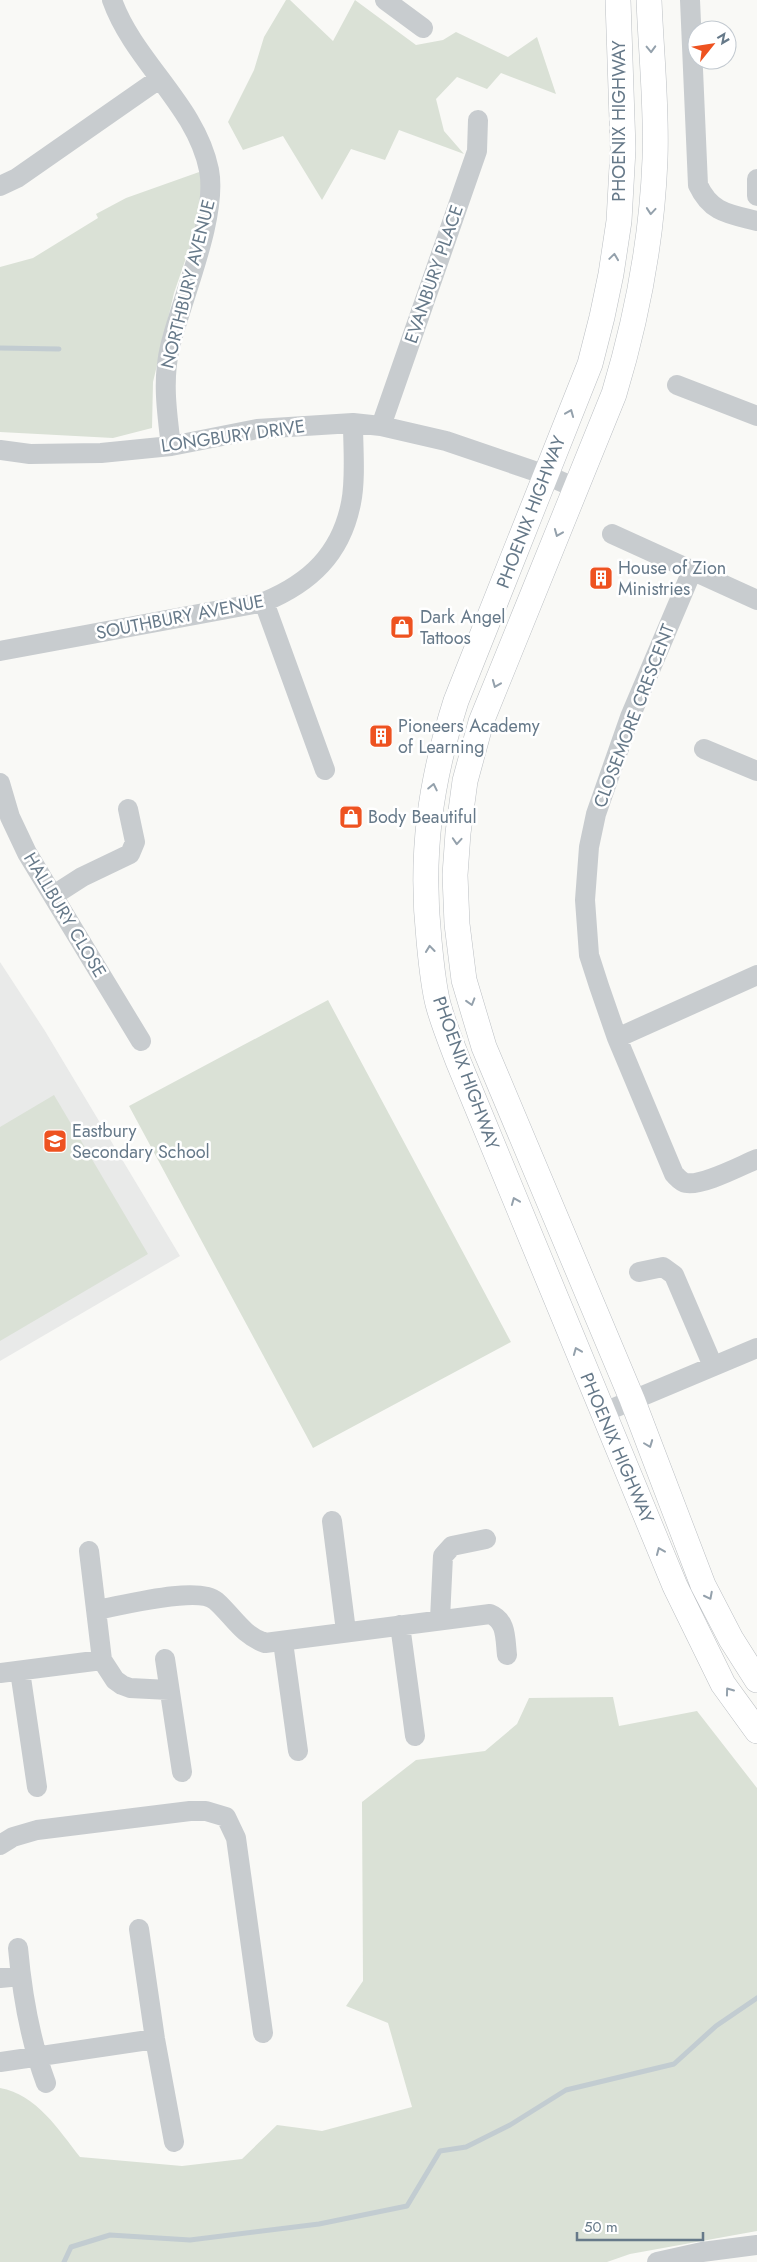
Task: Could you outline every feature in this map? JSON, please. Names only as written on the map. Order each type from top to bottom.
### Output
[{"type":"main road","name":"PHOENIX HIGHWAY","points":[[618,0],[623,149],[619,221],[611,274],[590,364],[456,701],[442,747],[431,797],[426,849],[425,903],[438,1004],[458,1061],[675,1586],[723,1684],[757,1731]]},
{"type":"main road","name":"PHOENIX HIGHWAY","points":[[649,0],[655,158],[647,249],[629,346],[614,394],[481,722],[467,773],[458,833],[455,875],[457,924],[464,980],[484,1047],[632,1399],[703,1585],[731,1640],[757,1680]]},
{"type":"street","name":"NORTHBURY AVENUE","points":[[112,0],[119,19],[128,35],[188,120],[205,153],[209,173],[210,196],[204,229],[170,348],[165,373],[170,446]]},
{"type":"street","points":[[385,0],[423,28]]},
{"type":"street","points":[[690,0],[698,185],[704,198],[714,207],[757,221]]},
{"type":"street","points":[[0,186],[17,178],[159,79]]},
{"type":"street","name":"EVANBURY PLACE","points":[[381,426],[477,151],[478,120]]},
{"type":"street","points":[[757,179],[757,196]]},
{"type":"street","points":[[677,385],[757,416]]},
{"type":"street","name":"LONGBURY DRIVE","points":[[0,450],[30,454],[68,455],[170,446],[257,429],[353,423],[381,426],[446,441],[546,475],[576,488]]},
{"type":"street","name":"SOUTHBURY AVENUE","points":[[0,651],[264,602],[297,586],[327,560],[341,534],[351,502],[353,423]]},
{"type":"street","points":[[612,534],[757,600]]},
{"type":"street","name":"CLOSEMORE CRESCENT","points":[[692,571],[630,717],[596,814],[589,847],[586,900],[589,955],[617,1038],[674,1174],[686,1183],[698,1182],[757,1159]]},
{"type":"street","points":[[264,602],[325,770]]},
{"type":"street","points":[[704,749],[757,771]]},
{"type":"street","name":"HALLBURY CLOSE","points":[[0,783],[18,837],[141,1041]]},
{"type":"street","points":[[54,895],[82,877],[130,854],[135,842],[128,809]]},
{"type":"street","points":[[617,1038],[757,976]]},
{"type":"street","points":[[639,1272],[663,1267],[674,1275],[713,1366]]},
{"type":"street","points":[[602,1413],[757,1348]]},
{"type":"street","points":[[332,1521],[346,1631]]},
{"type":"street","points":[[440,1619],[441,1564],[446,1550],[452,1546],[486,1539]]},
{"type":"street","points":[[90,1551],[102,1660],[115,1680],[122,1685],[130,1688],[169,1690]]},
{"type":"street","points":[[96,1610],[180,1595],[204,1594],[214,1598],[253,1639],[265,1643],[283,1642],[346,1631],[490,1614],[497,1617],[503,1624],[507,1655]]},
{"type":"street","points":[[400,1625],[415,1736]]},
{"type":"street","points":[[283,1642],[298,1750]]},
{"type":"street","points":[[165,1659],[182,1772]]},
{"type":"street","points":[[0,1673],[102,1660]]},
{"type":"street","points":[[20,1671],[37,1787]]},
{"type":"street","points":[[0,1845],[13,1837],[37,1830],[190,1811],[212,1812],[226,1817],[236,1838],[263,2033]]},
{"type":"street","points":[[139,1929],[155,2040],[174,2142]]},
{"type":"street","points":[[18,1948],[21,1976],[36,2056],[46,2083]]},
{"type":"street","points":[[0,1978],[21,1976]]},
{"type":"street","points":[[0,2062],[155,2040]]},
{"type":"street","points":[[657,2262],[702,2252],[757,2246]]},
{"type":"shaded area","points":[[286,0],[290,0],[333,41],[355,0],[416,45],[443,40],[456,32],[508,57],[537,37],[556,94],[501,73],[487,89],[457,77],[436,99],[444,131],[464,154],[399,130],[385,160],[351,149],[322,200],[283,136],[243,150],[228,122],[254,70],[264,37]]},
{"type":"shaded area","points":[[202,171],[199,220],[174,293],[153,382],[152,428],[113,438],[0,432],[0,267],[33,258],[98,218],[96,214],[126,198]]},
{"type":"shaded area","name":"Eastbury Secondary School","points":[[0,962],[45,1031],[180,1256],[0,1361]]},
{"type":"shaded area","points":[[328,1000],[511,1342],[313,1448],[129,1106]]},
{"type":"shaded area","points":[[54,1095],[148,1254],[0,1341],[0,1127]]},
{"type":"shaded area","points":[[613,1697],[619,1726],[697,1711],[757,1788],[757,2231],[630,2254],[607,2262],[0,2262],[0,2088],[25,2098],[36,2106],[55,2125],[80,2157],[182,2166],[242,2159],[277,2125],[322,2131],[412,2107],[388,2023],[346,2006],[363,1981],[362,1802],[416,1760],[485,1751],[517,1724],[529,1698]]},
{"type":"waterway","points":[[0,348],[59,349]]},
{"type":"waterway","points":[[64,2262],[71,2247],[110,2235],[190,2240],[319,2224],[407,2206],[440,2151],[466,2147],[510,2125],[566,2090],[674,2064],[716,2026],[757,1998]]},
{"type":"place","name":"House of Zion Ministries","points":[[601,578]]},
{"type":"place","name":"Dark Angel Tattoos","points":[[402,627]]},
{"type":"place","name":"Pioneers Academy of Learning","points":[[381,736]]},
{"type":"place","name":"Body Beautiful","points":[[351,817]]},
{"type":"place","name":"Eastbury Secondary School","points":[[55,1141]]}]
